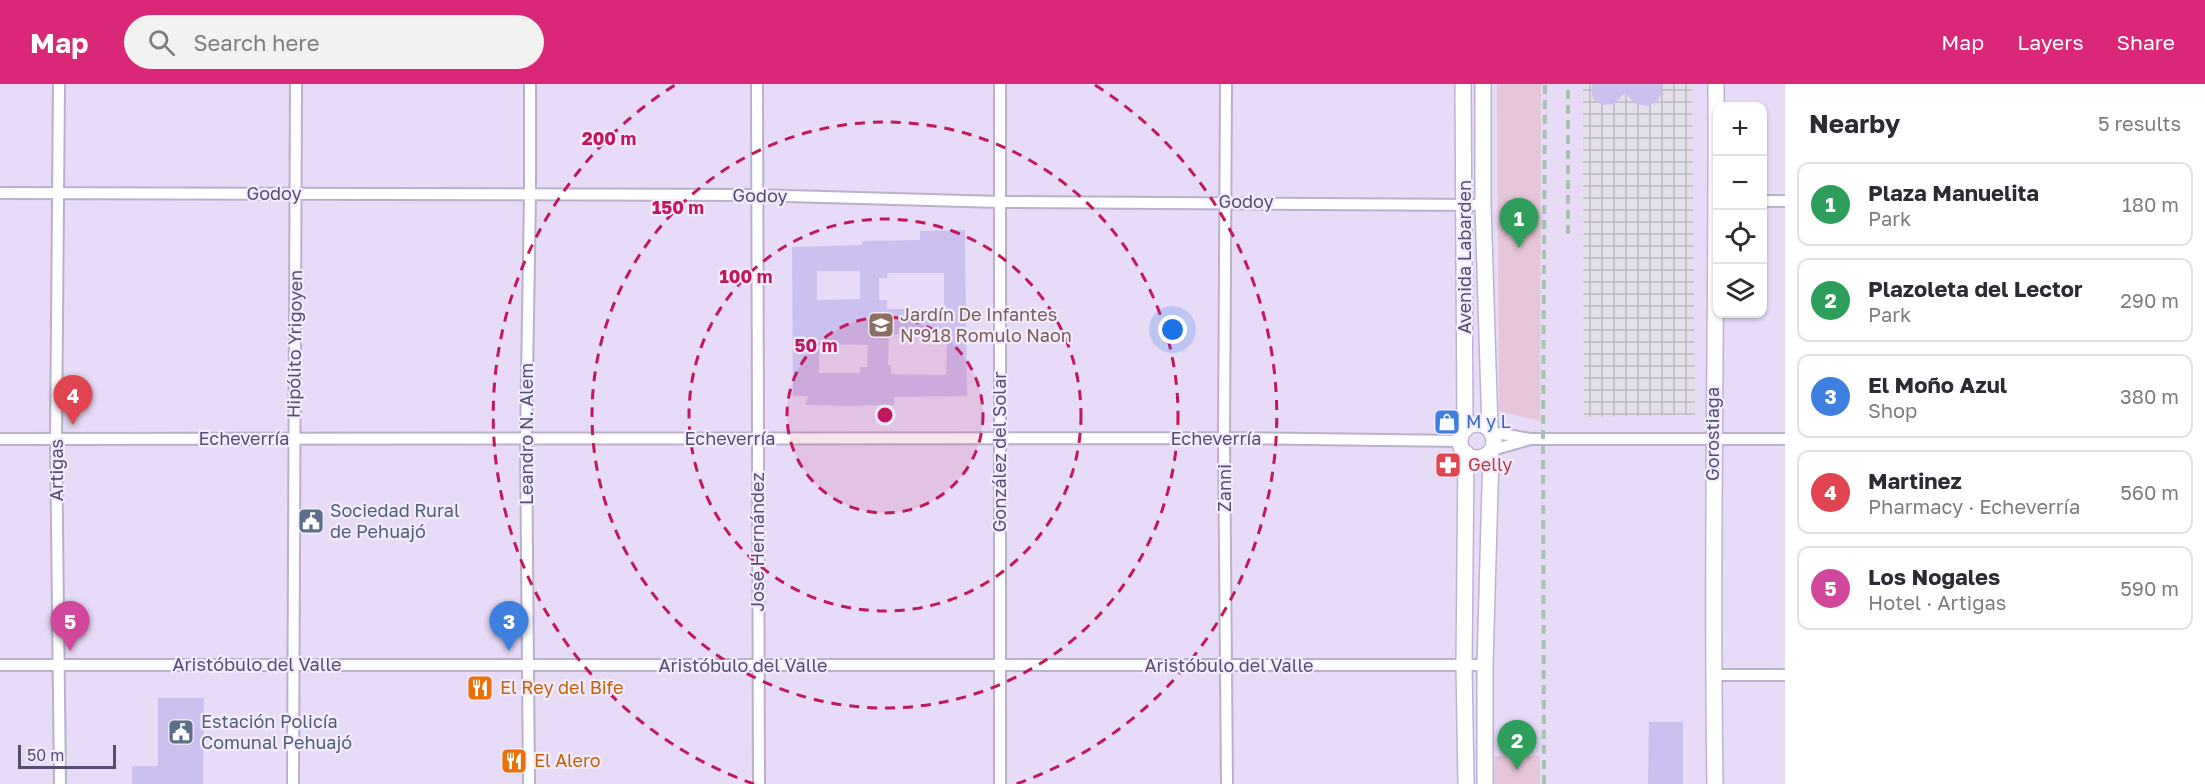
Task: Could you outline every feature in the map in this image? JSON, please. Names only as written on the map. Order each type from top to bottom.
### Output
[{"type":"main road","name":"Avenida Labarden","points":[[1463,84],[1466,784]]},
{"type":"main road","name":"Avenida Labarden","points":[[1483,84],[1483,205],[1490,431]]},
{"type":"main road","name":"Gorostiaga","points":[[1716,84],[1717,156]]},
{"type":"main road","name":"Gorostiaga","points":[[1714,784],[1713,439],[1717,210]]},
{"type":"main road","points":[[1485,784],[1485,665],[1491,451],[1494,441],[1490,431],[1477,424],[1470,426],[1464,442],[1472,457],[1479,458],[1491,451]]},
{"type":"street","name":"Artigas","points":[[58,84],[56,439],[60,784]]},
{"type":"street","name":"Hipólito Yrigoyen","points":[[293,784],[296,84]]},
{"type":"street","name":"Leandro N. Alem","points":[[529,784],[526,439],[530,84]]},
{"type":"street","name":"José Hernández","points":[[758,84],[756,195],[759,784]]},
{"type":"street","name":"González del Solar","points":[[1000,84],[1000,784]]},
{"type":"street","name":"Zanni","points":[[1226,84],[1224,438],[1227,784]]},
{"type":"street","name":"Godoy","points":[[0,193],[756,195],[1000,202],[1483,205]]},
{"type":"street","points":[[1767,201],[1785,201]]},
{"type":"street","points":[[1490,431],[1530,439],[1785,439]]},
{"type":"street","name":"Echeverría","points":[[0,439],[1224,438],[1464,442]]},
{"type":"street","points":[[1491,451],[1530,439]]},
{"type":"street","name":"Aristóbulo del Valle","points":[[0,664],[1485,665]]},
{"type":"street","points":[[1713,675],[1785,675]]},
{"type":"shaded area","points":[[0,84],[1785,84],[1785,784],[0,784]]},
{"type":"shaded area","points":[[1497,84],[1541,84],[1540,421],[1499,411]]},
{"type":"shaded area","points":[[1583,84],[1692,84],[1695,415],[1584,417]]},
{"type":"shaded area","points":[[1495,756],[1540,756],[1540,784],[1494,784]]},
{"type":"building","points":[[1592,84],[1662,84],[1662,93],[1657,102],[1647,106],[1636,104],[1625,93],[1614,104],[1603,105],[1594,100]]},
{"type":"building","points":[[965,230],[967,396],[894,397],[894,405],[805,405],[808,396],[793,396],[792,247],[862,245],[862,241],[920,240],[920,231]],"holes":[[[817,271],[860,271],[860,299],[817,300]],[[888,273],[944,273],[944,309],[887,309],[887,300],[879,300],[879,278],[887,278]],[[889,334],[941,335],[941,340],[947,340],[946,375],[891,374],[891,365],[888,365]],[[819,344],[868,345],[867,367],[860,367],[860,373],[819,373]]]},
{"type":"building","name":"Estación Policía Comunal Pehuajó","points":[[158,698],[204,698],[203,784],[132,784],[132,766],[158,766]]},
{"type":"building","points":[[1649,722],[1683,722],[1683,784],[1648,784]]},
{"type":"railway","points":[[1544,784],[1545,84]]},
{"type":"railway","points":[[1568,84],[1568,234]]},
{"type":"place","name":"Plaza Manuelita","points":[[1519,248]]},
{"type":"place","name":"Jardín De Infantes Nº918 Romulo Naon","points":[[881,325]]},
{"type":"place","name":"M y L","points":[[1447,422]]},
{"type":"place","name":"Martinez","points":[[73,425]]},
{"type":"place","name":"Gelly","points":[[1448,465]]},
{"type":"place","name":"Sociedad Rural de Pehuajó","points":[[311,521]]},
{"type":"place","name":"Los Nogales","points":[[70,651]]},
{"type":"place","name":"El Moño Azul","points":[[509,651]]},
{"type":"place","name":"El Rey del Bife","points":[[480,688]]},
{"type":"place","name":"Estación Policía Comunal Pehuajó","points":[[181,732]]},
{"type":"place","name":"El Alero","points":[[514,761]]},
{"type":"place","name":"Plazoleta del Lector","points":[[1517,770]]}]
